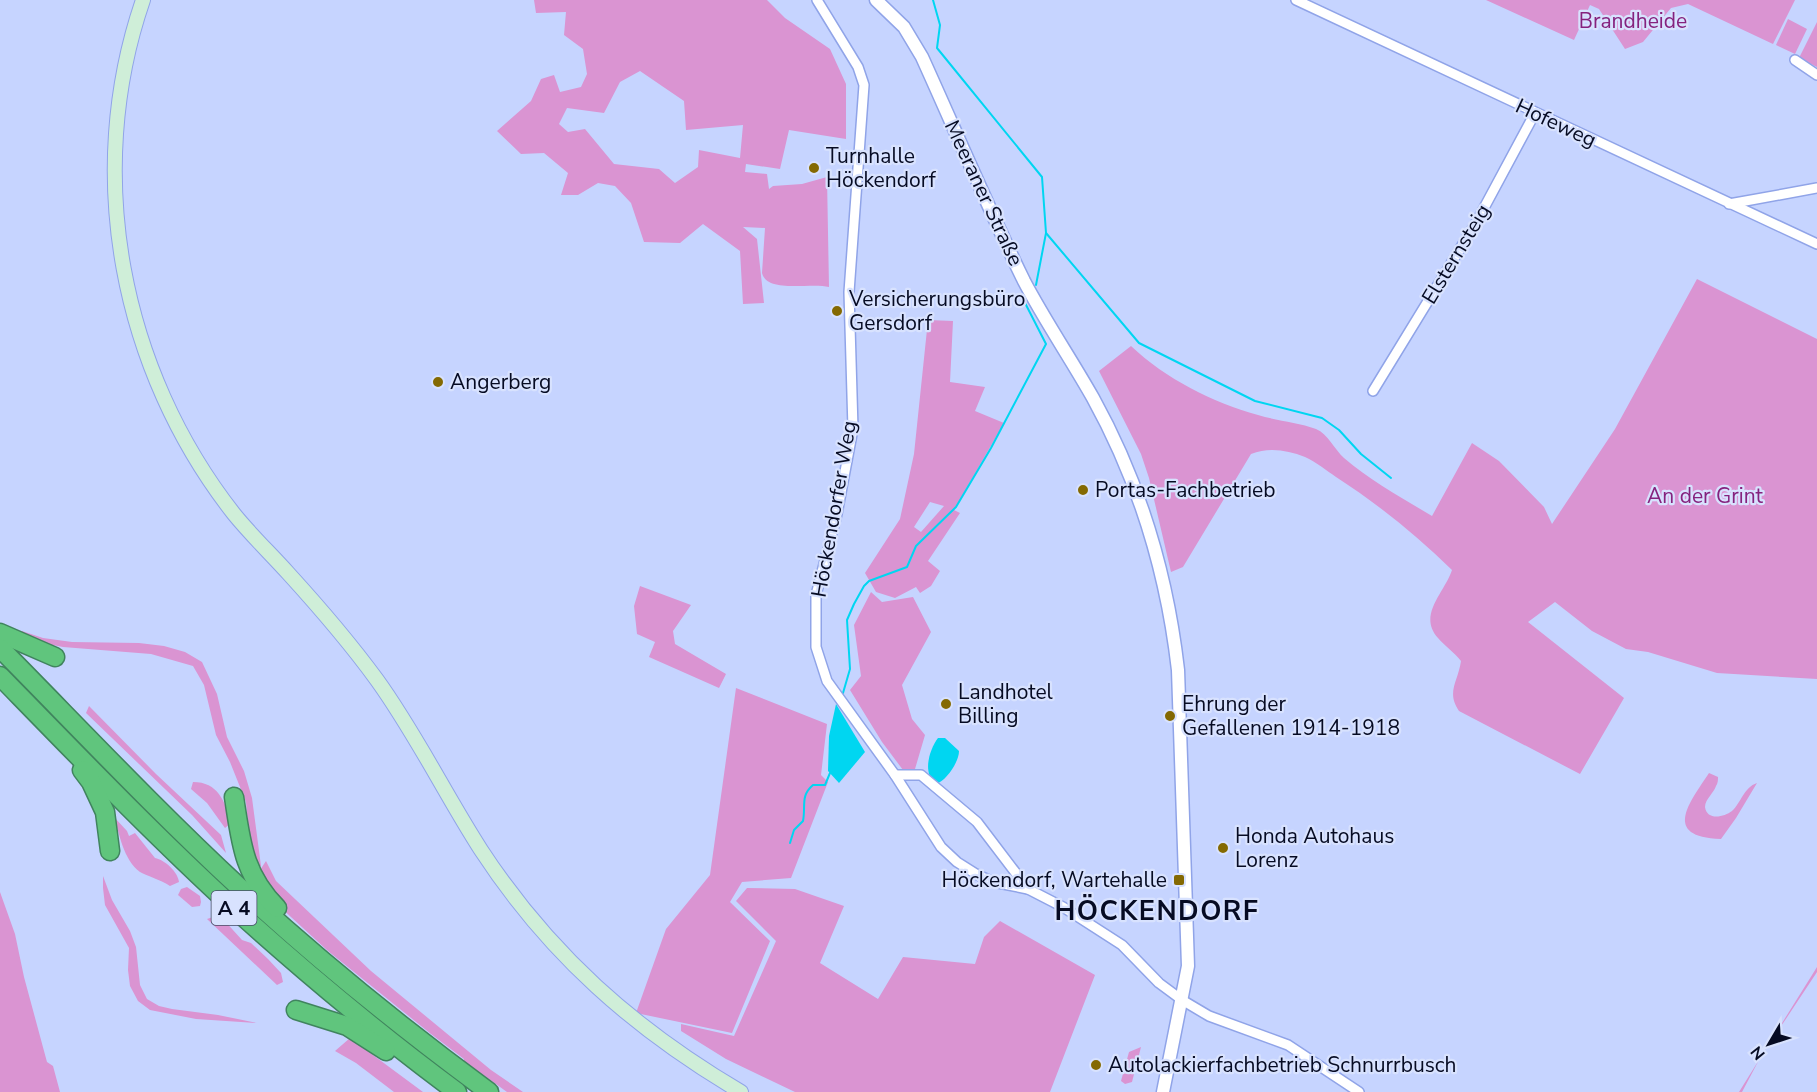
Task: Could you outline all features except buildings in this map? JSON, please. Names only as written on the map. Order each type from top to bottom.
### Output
[{"type":"highway","points":[[0,633],[56,657]]},
{"type":"highway","name":"A 4","points":[[0,648],[237,885],[302,944],[397,1023],[489,1092]]},
{"type":"highway","name":"A 4","points":[[0,676],[236,910],[370,1025],[457,1092]]},
{"type":"highway","points":[[55,732],[91,782],[105,812],[110,851]]},
{"type":"highway","points":[[234,797],[245,861],[255,882],[284,915],[302,944]]},
{"type":"highway","points":[[296,1010],[347,1026],[401,1061],[426,1069]]},
{"type":"main road","points":[[143,0],[133,34],[119,107],[115,166],[117,225],[124,277],[140,338],[155,379],[186,444],[235,515],[304,592],[376,679],[416,740],[482,851],[534,921],[587,978],[637,1023],[683,1057],[741,1092]]},
{"type":"street","name":"Höckendorfer Weg","points":[[817,0],[858,67],[864,85],[849,292],[853,429],[837,514],[816,596],[816,647],[826,681],[895,775],[941,847],[957,862],[993,882],[1028,889],[1063,907],[1122,945],[1159,983],[1209,1017],[1288,1046],[1359,1092]]},
{"type":"street","name":"Meeraner Straße","points":[[876,0],[904,27],[922,57],[1025,283],[1094,399],[1123,458],[1158,555],[1173,630],[1178,670],[1188,966],[1163,1092]]},
{"type":"street","name":"Hofeweg","points":[[1296,0],[1817,244]]},
{"type":"street","points":[[1795,60],[1817,75]]},
{"type":"street","name":"Elsternsteig","points":[[1373,392],[1477,221],[1535,113]]},
{"type":"street","points":[[1729,204],[1817,188]]},
{"type":"street","points":[[895,775],[921,775],[977,822],[1028,889]]},
{"type":"green space","points":[[534,0],[767,0],[785,18],[830,49],[846,84],[846,139],[789,130],[780,169],[746,164],[745,172],[767,174],[769,189],[773,186],[802,184],[827,177],[829,287],[781,285],[766,279],[762,273],[765,228],[743,227],[757,239],[764,303],[743,304],[740,251],[703,224],[680,243],[644,242],[631,203],[615,186],[598,183],[578,195],[561,195],[568,173],[544,153],[521,154],[497,131],[531,101],[541,79],[554,75],[560,92],[581,87],[587,74],[583,49],[564,35],[566,12],[536,13]],"holes":[[[640,71],[684,101],[686,130],[743,125],[740,158],[699,150],[698,167],[675,183],[659,169],[614,164],[585,129],[568,132],[559,124],[567,108],[604,113],[620,82]]]},
{"type":"green space","name":"Brandheide","points":[[1486,0],[1795,0],[1773,44],[1688,4],[1671,8],[1643,42],[1625,49],[1599,9],[1590,5],[1574,40]]},
{"type":"green space","points":[[1788,19],[1807,29],[1795,54],[1776,45]]},
{"type":"green space","points":[[1817,22],[1817,67],[1799,58]]},
{"type":"green space","name":"An der Grint","points":[[1697,279],[1817,339],[1817,679],[1717,673],[1648,652],[1626,649],[1592,631],[1555,602],[1528,622],[1624,698],[1580,774],[1459,711],[1453,698],[1453,692],[1461,661],[1438,638],[1430,621],[1434,604],[1452,570],[1382,509],[1305,457],[1278,450],[1251,454],[1183,567],[1171,572],[1149,478],[1141,454],[1099,371],[1131,346],[1174,379],[1207,396],[1241,410],[1320,431],[1354,466],[1432,516],[1472,443],[1499,461],[1544,507],[1552,524],[1615,429]]},
{"type":"green space","points":[[928,320],[953,321],[950,382],[985,387],[975,411],[1004,423],[954,510],[960,513],[928,561],[940,571],[931,586],[920,593],[916,587],[895,598],[876,592],[865,573],[900,519],[914,454]],"holes":[[[930,502],[944,506],[921,532],[914,527]]]},
{"type":"green space","points":[[640,586],[691,605],[673,631],[675,644],[726,674],[719,688],[649,657],[655,642],[637,634],[634,606]]},
{"type":"green space","points":[[871,592],[882,602],[913,597],[931,632],[902,685],[912,719],[925,735],[915,769],[903,770],[882,742],[850,690],[861,676],[854,625]]},
{"type":"green space","points":[[22,631],[43,638],[72,642],[139,643],[164,646],[185,652],[202,662],[217,694],[227,737],[244,771],[252,798],[261,866],[256,869],[249,837],[246,802],[216,735],[204,685],[193,666],[151,654],[63,647],[22,639]]},
{"type":"green space","points":[[736,688],[827,724],[821,775],[828,782],[791,878],[742,882],[730,902],[770,941],[732,1033],[636,1013],[666,929],[710,875]]},
{"type":"green space","points":[[89,706],[156,774],[221,835],[226,853],[192,815],[86,713]]},
{"type":"green space","points":[[1709,773],[1718,777],[1718,783],[1705,804],[1706,811],[1712,816],[1725,815],[1732,811],[1749,788],[1757,783],[1721,839],[1702,837],[1691,832],[1686,825],[1685,816],[1689,806]]},
{"type":"green space","points":[[193,782],[209,785],[219,794],[231,823],[225,828],[207,803],[191,789]]},
{"type":"green space","points":[[114,817],[129,836],[135,833],[155,858],[170,867],[179,882],[170,886],[134,867],[123,846]]},
{"type":"green space","points":[[266,861],[276,881],[371,971],[491,1070],[523,1092],[507,1092],[464,1061],[328,951],[279,906],[256,876]]},
{"type":"green space","points":[[103,876],[112,900],[130,931],[136,947],[140,985],[147,999],[159,1006],[172,1009],[257,1023],[196,1019],[150,1010],[138,1001],[130,986],[129,948],[105,905]]},
{"type":"green space","points":[[187,887],[200,896],[200,906],[192,907],[178,895],[181,889]]},
{"type":"green space","points":[[747,888],[795,889],[844,906],[820,963],[878,999],[903,957],[975,964],[984,937],[1000,921],[1095,975],[1050,1092],[795,1092],[726,1059],[681,1031],[681,1024],[734,1036],[776,941],[736,901]]},
{"type":"green space","points":[[0,892],[15,934],[47,1062],[53,1066],[60,1092],[0,1092]]},
{"type":"green space","points":[[214,909],[242,940],[251,943],[268,959],[281,973],[283,982],[277,985],[207,919],[213,917]]},
{"type":"green space","points":[[1817,967],[1817,972],[1764,1052]]},
{"type":"green space","points":[[350,1038],[423,1092],[394,1092],[356,1063],[335,1051]]},
{"type":"green space","points":[[1141,1047],[1132,1082],[1125,1084],[1121,1081],[1129,1052]]},
{"type":"green space","points":[[1759,1060],[1742,1092],[1739,1092]]},
{"type":"shaded area","points":[[836,704],[865,752],[839,783],[828,771],[829,736]]},
{"type":"shaded area","points":[[938,738],[945,738],[959,751],[951,771],[936,784],[929,774],[928,762]]},
{"type":"waterway","points":[[933,0],[940,25],[937,48],[1042,177],[1046,233],[1139,343],[1255,401],[1322,418],[1339,430],[1361,454],[1391,478]]},
{"type":"waterway","points":[[1036,285],[1046,233]]},
{"type":"waterway","points":[[843,693],[850,669],[847,620],[864,586],[869,581],[907,567],[916,546],[956,507],[991,448],[1046,344],[1023,299]]},
{"type":"waterway","points":[[790,843],[794,830],[803,821],[806,793],[813,785],[825,785],[830,773]]},
{"type":"place","name":"Turnhalle Höckendorf","points":[[814,168]]},
{"type":"place","name":"Versicherungsbüro Gersdorf","points":[[837,311]]},
{"type":"place","name":"Angerberg","points":[[438,382]]},
{"type":"place","name":"Portas-Fachbetrieb","points":[[1083,490]]},
{"type":"place","name":"Landhotel Billing","points":[[946,704]]},
{"type":"place","name":"Ehrung der Gefallenen 1914-1918","points":[[1170,716]]},
{"type":"place","name":"Honda Autohaus Lorenz","points":[[1223,848]]},
{"type":"place","name":"Höckendorf, Wartehalle","points":[[1179,880]]},
{"type":"place","name":"Autolackierfachbetrieb Schnurrbusch","points":[[1096,1065]]},
{"type":"district","name":"HÖCKENDORF","points":[[1157,911]]}]
